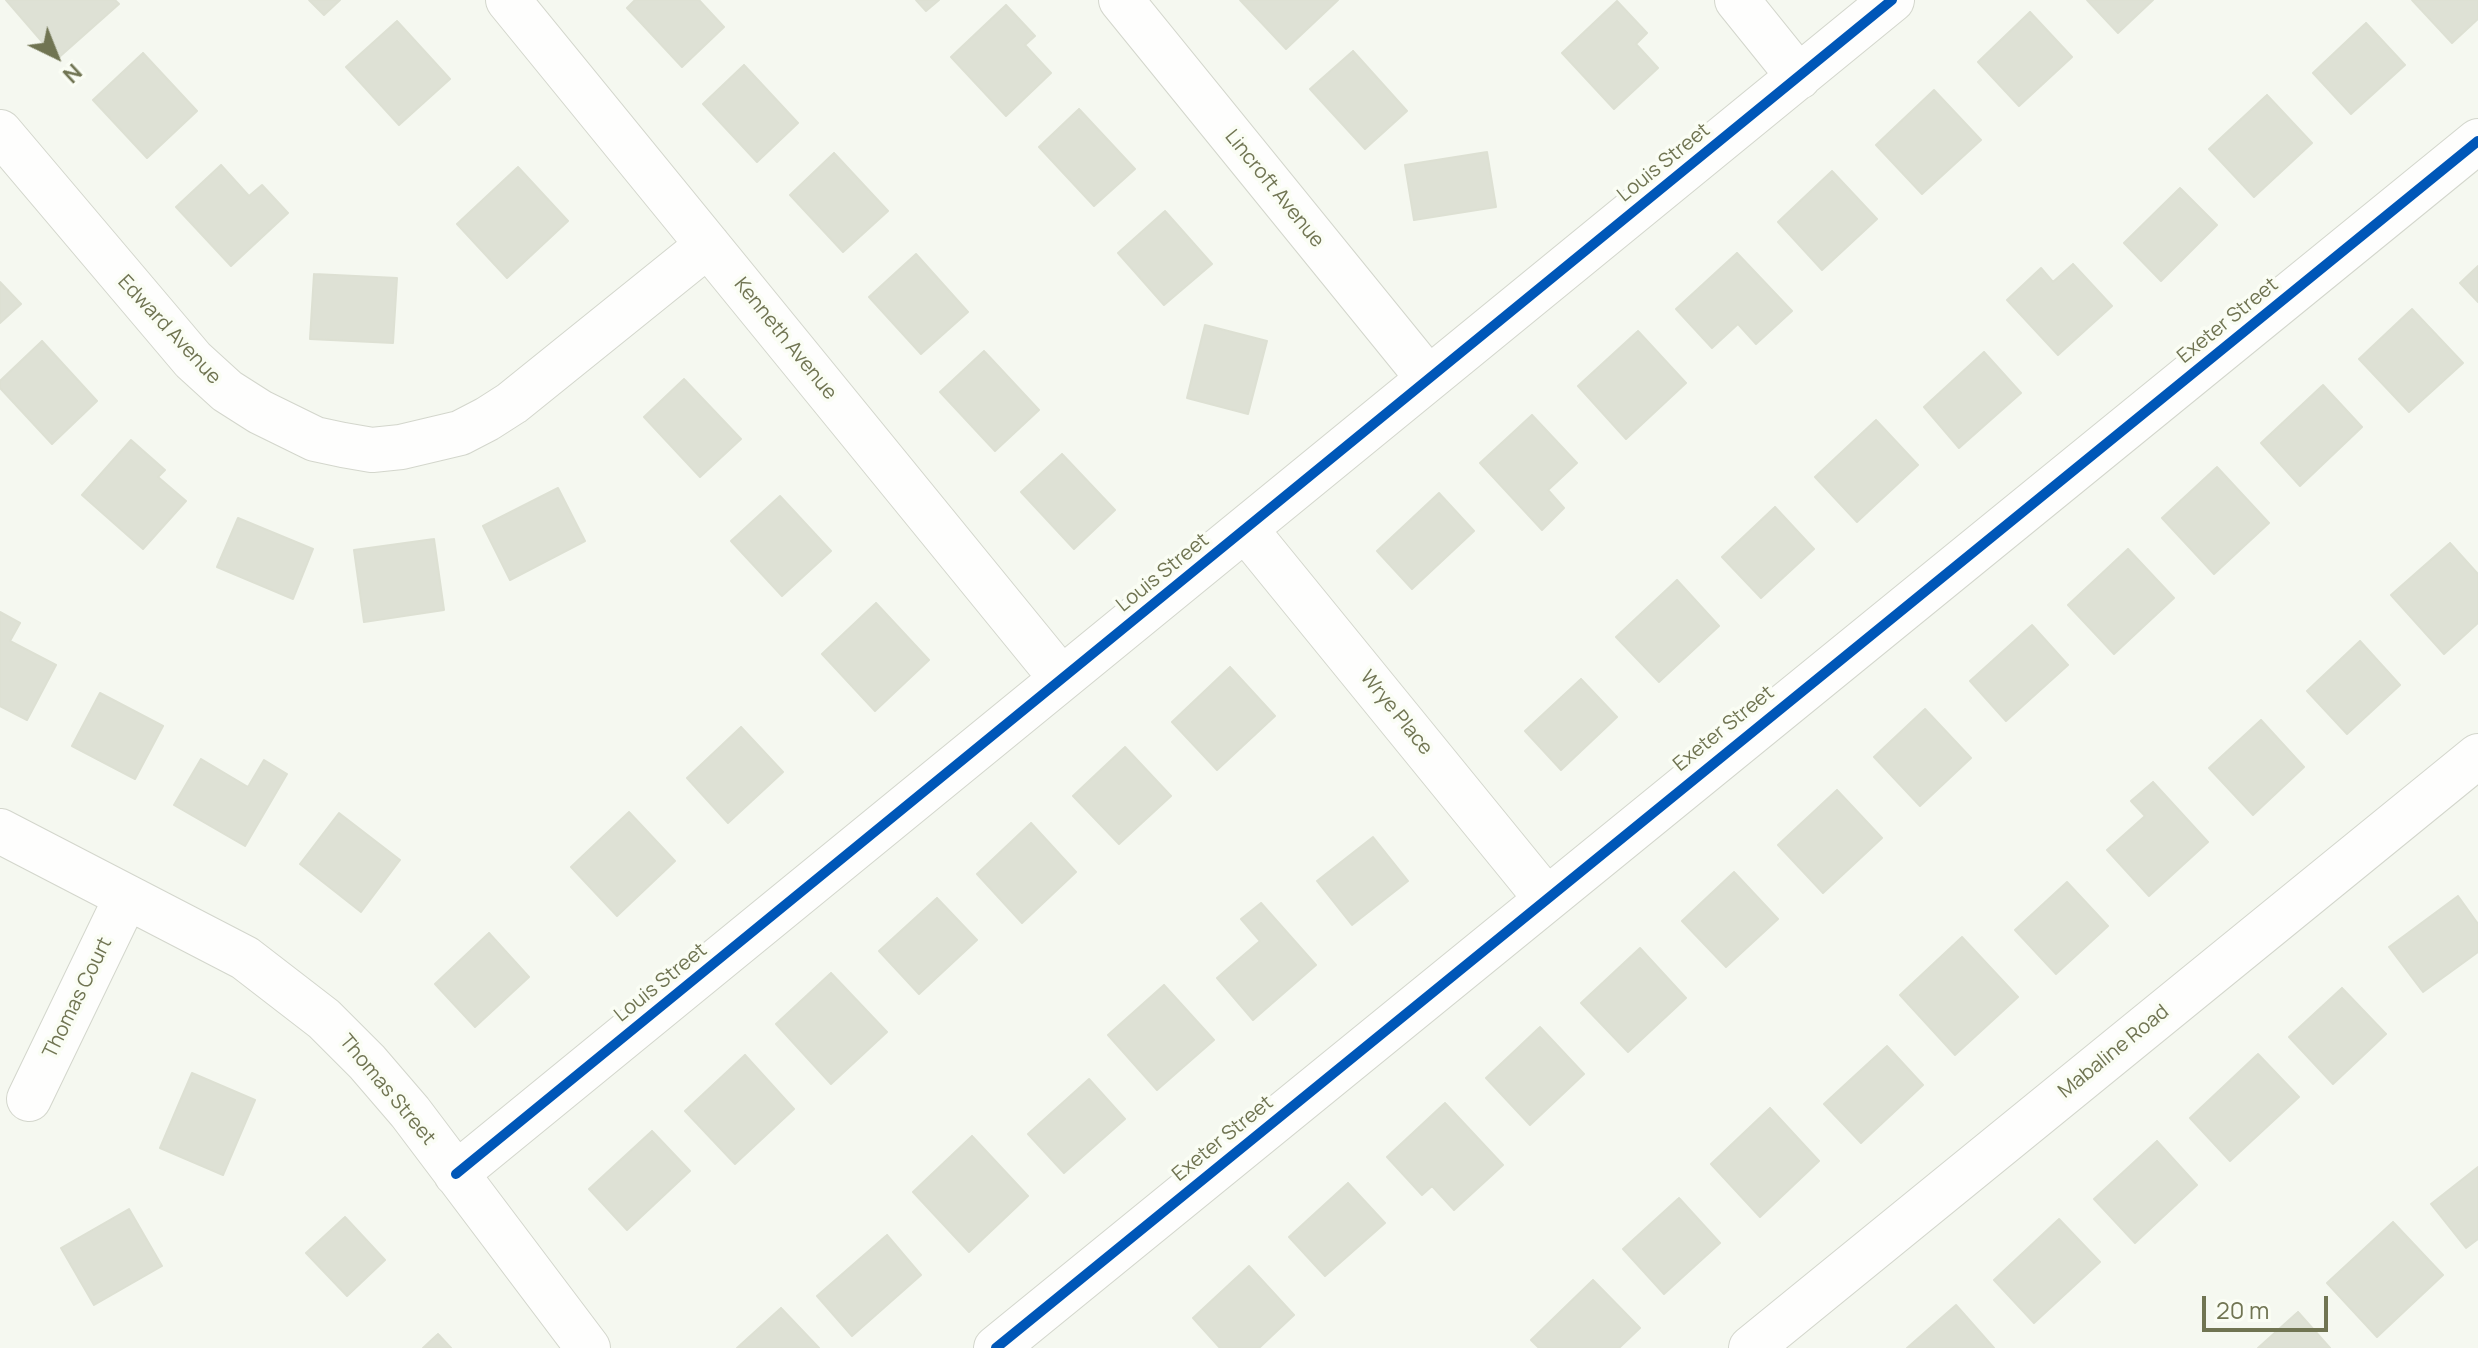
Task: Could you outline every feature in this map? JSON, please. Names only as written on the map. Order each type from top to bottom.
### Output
[{"type":"street","name":"Kenneth Avenue","points":[[508,0],[1061,678]]},
{"type":"street","name":"Lincroft Avenue","points":[[1121,0],[1428,378]]},
{"type":"street","points":[[1737,0],[1799,77]]},
{"type":"street","name":"Louis Street","points":[[456,1174],[1892,0]]},
{"type":"street","name":"Edward Avenue","points":[[0,132],[193,360],[227,391],[260,412],[315,439],[372,450],[401,447],[460,433],[487,419],[512,403],[708,245]]},
{"type":"street","name":"Exeter Street","points":[[996,1348],[1545,897],[2478,141]]},
{"type":"street","name":"Wrye Place","points":[[1246,530],[1545,897]]},
{"type":"street","name":"Mabaline Road","points":[[1751,1348],[2478,756]]},
{"type":"street","name":"Thomas Street","points":[[0,831],[245,958],[287,988],[367,1062],[588,1348]]},
{"type":"street","name":"Thomas Court","points":[[29,1099],[126,898]]},
{"type":"building","points":[[6,0],[115,0],[119,4],[57,59]]},
{"type":"building","points":[[309,0],[340,0],[324,15]]},
{"type":"building","points":[[635,0],[699,0],[724,27],[682,67],[627,8]]},
{"type":"building","points":[[916,0],[939,0],[926,11]]},
{"type":"building","points":[[1240,0],[1338,0],[1286,49]]},
{"type":"building","points":[[2087,0],[2153,0],[2118,33]]},
{"type":"building","points":[[2412,0],[2478,0],[2478,19],[2452,43]]},
{"type":"building","points":[[1617,1],[1647,33],[1636,44],[1658,68],[1614,109],[1562,53]]},
{"type":"building","points":[[1006,5],[1035,36],[1025,45],[1051,73],[1006,116],[951,57]]},
{"type":"building","points":[[2030,12],[2072,57],[2019,106],[1978,62]]},
{"type":"building","points":[[397,21],[450,79],[399,125],[346,67]]},
{"type":"building","points":[[2366,23],[2405,65],[2351,114],[2313,73]]},
{"type":"building","points":[[1353,51],[1407,111],[1365,149],[1310,89]]},
{"type":"building","points":[[143,53],[197,111],[147,158],[93,100]]},
{"type":"building","points":[[744,65],[798,123],[757,162],[703,104]]},
{"type":"building","points":[[1934,90],[1981,140],[1922,194],[1876,145]]},
{"type":"building","points":[[2267,95],[2312,143],[2254,197],[2209,149]]},
{"type":"building","points":[[1079,109],[1135,169],[1094,206],[1039,147]]},
{"type":"building","points":[[1487,152],[1496,207],[1414,220],[1405,165]]},
{"type":"building","points":[[834,153],[888,211],[843,252],[790,195]]},
{"type":"building","points":[[221,165],[249,196],[262,185],[288,213],[231,266],[176,207]]},
{"type":"building","points":[[518,167],[568,221],[507,278],[457,224]]},
{"type":"building","points":[[1832,171],[1877,219],[1822,270],[1778,222]]},
{"type":"building","points":[[2180,188],[2217,225],[2161,281],[2124,243]]},
{"type":"building","points":[[1165,211],[1212,264],[1164,305],[1118,253]]},
{"type":"building","points":[[1737,253],[1792,311],[1756,344],[1738,324],[1712,348],[1676,309]]},
{"type":"building","points":[[916,254],[968,312],[921,354],[869,297]]},
{"type":"building","points":[[2073,264],[2112,306],[2058,355],[2007,300],[2041,268],[2053,282]]},
{"type":"building","points":[[2478,266],[2478,302],[2460,283]]},
{"type":"building","points":[[314,274],[397,278],[393,343],[310,339]]},
{"type":"building","points":[[0,282],[21,304],[0,323]]},
{"type":"building","points":[[2412,309],[2463,363],[2409,412],[2359,359]]},
{"type":"building","points":[[1205,325],[1267,341],[1248,414],[1187,398]]},
{"type":"building","points":[[1638,331],[1686,383],[1626,439],[1578,386]]},
{"type":"building","points":[[42,341],[97,401],[52,444],[0,388],[0,381]]},
{"type":"building","points":[[984,351],[1039,410],[995,451],[940,392]]},
{"type":"building","points":[[1984,352],[2021,393],[1959,448],[1924,407]]},
{"type":"building","points":[[684,379],[741,439],[700,477],[644,417]]},
{"type":"building","points":[[2323,385],[2362,427],[2300,486],[2261,443]]},
{"type":"building","points":[[1532,415],[1577,463],[1548,490],[1564,508],[1542,530],[1480,463]]},
{"type":"building","points":[[1876,420],[1918,465],[1857,522],[1815,477]]},
{"type":"building","points":[[131,440],[165,470],[158,477],[186,501],[143,549],[82,495]]},
{"type":"building","points":[[1062,454],[1115,510],[1074,549],[1021,492]]},
{"type":"building","points":[[2217,467],[2269,523],[2214,574],[2162,518]]},
{"type":"building","points":[[558,488],[585,541],[510,580],[483,526]]},
{"type":"building","points":[[1439,493],[1474,531],[1412,589],[1377,551]]},
{"type":"building","points":[[780,496],[831,551],[782,596],[731,541]]},
{"type":"building","points":[[1775,507],[1814,549],[1761,598],[1722,557]]},
{"type":"building","points":[[238,518],[313,549],[293,599],[217,567]]},
{"type":"building","points":[[434,539],[444,610],[364,622],[354,550]]},
{"type":"building","points":[[2450,543],[2478,574],[2478,623],[2444,654],[2391,595]]},
{"type":"building","points":[[2128,549],[2174,598],[2114,654],[2068,605]]},
{"type":"building","points":[[1677,580],[1719,626],[1659,682],[1616,637]]},
{"type":"building","points":[[876,603],[929,660],[875,711],[822,654]]},
{"type":"building","points":[[0,612],[20,623],[10,641],[56,665],[27,720],[0,706]]},
{"type":"building","points":[[2032,625],[2068,665],[2006,721],[1970,681]]},
{"type":"building","points":[[2360,641],[2400,685],[2347,734],[2307,691]]},
{"type":"building","points":[[1230,667],[1275,716],[1217,770],[1172,722]]},
{"type":"building","points":[[1581,679],[1617,717],[1561,770],[1525,731]]},
{"type":"building","points":[[100,693],[163,726],[135,779],[72,746]]},
{"type":"building","points":[[1925,709],[1971,758],[1920,806],[1874,757]]},
{"type":"building","points":[[2261,720],[2304,767],[2253,815],[2209,768]]},
{"type":"building","points":[[741,727],[783,772],[728,823],[687,778]]},
{"type":"building","points":[[1125,747],[1171,796],[1119,844],[1073,796]]},
{"type":"building","points":[[201,759],[248,787],[264,760],[287,774],[245,846],[174,805]]},
{"type":"building","points":[[2153,782],[2208,842],[2149,896],[2107,850],[2145,816],[2131,801]]},
{"type":"building","points":[[1837,790],[1882,838],[1823,893],[1778,845]]},
{"type":"building","points":[[629,812],[675,861],[617,916],[571,867]]},
{"type":"building","points":[[339,813],[400,860],[361,912],[300,864]]},
{"type":"building","points":[[1031,823],[1076,872],[1022,923],[977,874]]},
{"type":"building","points":[[1373,837],[1408,881],[1352,925],[1317,881]]},
{"type":"building","points":[[1734,872],[1778,919],[1726,967],[1682,921]]},
{"type":"building","points":[[2067,882],[2108,926],[2056,974],[2015,930]]},
{"type":"building","points":[[2458,896],[2478,924],[2478,952],[2423,992],[2389,947]]},
{"type":"building","points":[[937,898],[977,940],[919,994],[879,951]]},
{"type":"building","points":[[1261,903],[1316,965],[1253,1020],[1217,978],[1260,941],[1241,919]]},
{"type":"building","points":[[489,933],[529,977],[475,1027],[435,984]]},
{"type":"building","points":[[1962,937],[2018,997],[1955,1055],[1900,995]]},
{"type":"building","points":[[1640,948],[1686,998],[1628,1052],[1581,1003]]},
{"type":"building","points":[[831,973],[887,1032],[831,1084],[776,1024]]},
{"type":"building","points":[[1164,985],[1214,1040],[1157,1090],[1108,1035]]},
{"type":"building","points":[[2342,988],[2386,1034],[2333,1084],[2289,1037]]},
{"type":"building","points":[[1540,1027],[1584,1074],[1530,1125],[1486,1078]]},
{"type":"building","points":[[1887,1046],[1923,1085],[1861,1143],[1824,1104]]},
{"type":"building","points":[[2258,1054],[2299,1097],[2230,1161],[2190,1118]]},
{"type":"building","points":[[745,1055],[794,1109],[735,1164],[685,1111]]},
{"type":"building","points":[[192,1073],[255,1100],[223,1175],[160,1148]]},
{"type":"building","points":[[1089,1079],[1125,1119],[1064,1173],[1028,1134]]},
{"type":"building","points":[[1445,1103],[1503,1165],[1454,1210],[1432,1186],[1422,1195],[1387,1157]]},
{"type":"building","points":[[1770,1108],[1819,1161],[1760,1217],[1711,1164]]},
{"type":"building","points":[[652,1131],[690,1171],[627,1230],[589,1189]]},
{"type":"building","points":[[972,1136],[1028,1196],[969,1252],[913,1192]]},
{"type":"building","points":[[2157,1141],[2197,1185],[2135,1243],[2094,1199]]},
{"type":"building","points":[[2478,1167],[2478,1239],[2466,1248],[2431,1204]]},
{"type":"building","points":[[1348,1183],[1385,1223],[1325,1276],[1289,1237]]},
{"type":"building","points":[[1679,1198],[1720,1243],[1664,1294],[1623,1249]]},
{"type":"building","points":[[129,1209],[162,1266],[94,1305],[61,1248]]},
{"type":"building","points":[[345,1217],[385,1260],[347,1296],[306,1253]]},
{"type":"building","points":[[2059,1219],[2100,1262],[2034,1323],[1994,1280]]},
{"type":"building","points":[[2393,1222],[2443,1275],[2377,1337],[2327,1283]]},
{"type":"building","points":[[887,1235],[921,1275],[852,1336],[817,1296]]},
{"type":"building","points":[[1249,1266],[1294,1315],[1259,1348],[1220,1348],[1193,1318]]},
{"type":"building","points":[[1593,1280],[1640,1328],[1619,1348],[1539,1348],[1531,1340]]},
{"type":"building","points":[[1956,1305],[1994,1348],[1907,1348]]},
{"type":"building","points":[[781,1308],[819,1348],[737,1348]]},
{"type":"building","points":[[2298,1312],[2330,1348],[2258,1348]]},
{"type":"building","points":[[438,1334],[451,1348],[423,1348]]},
{"type":"cycle path","points":[[456,1174],[1892,0]]},
{"type":"cycle path","points":[[996,1348],[2478,141]]}]
